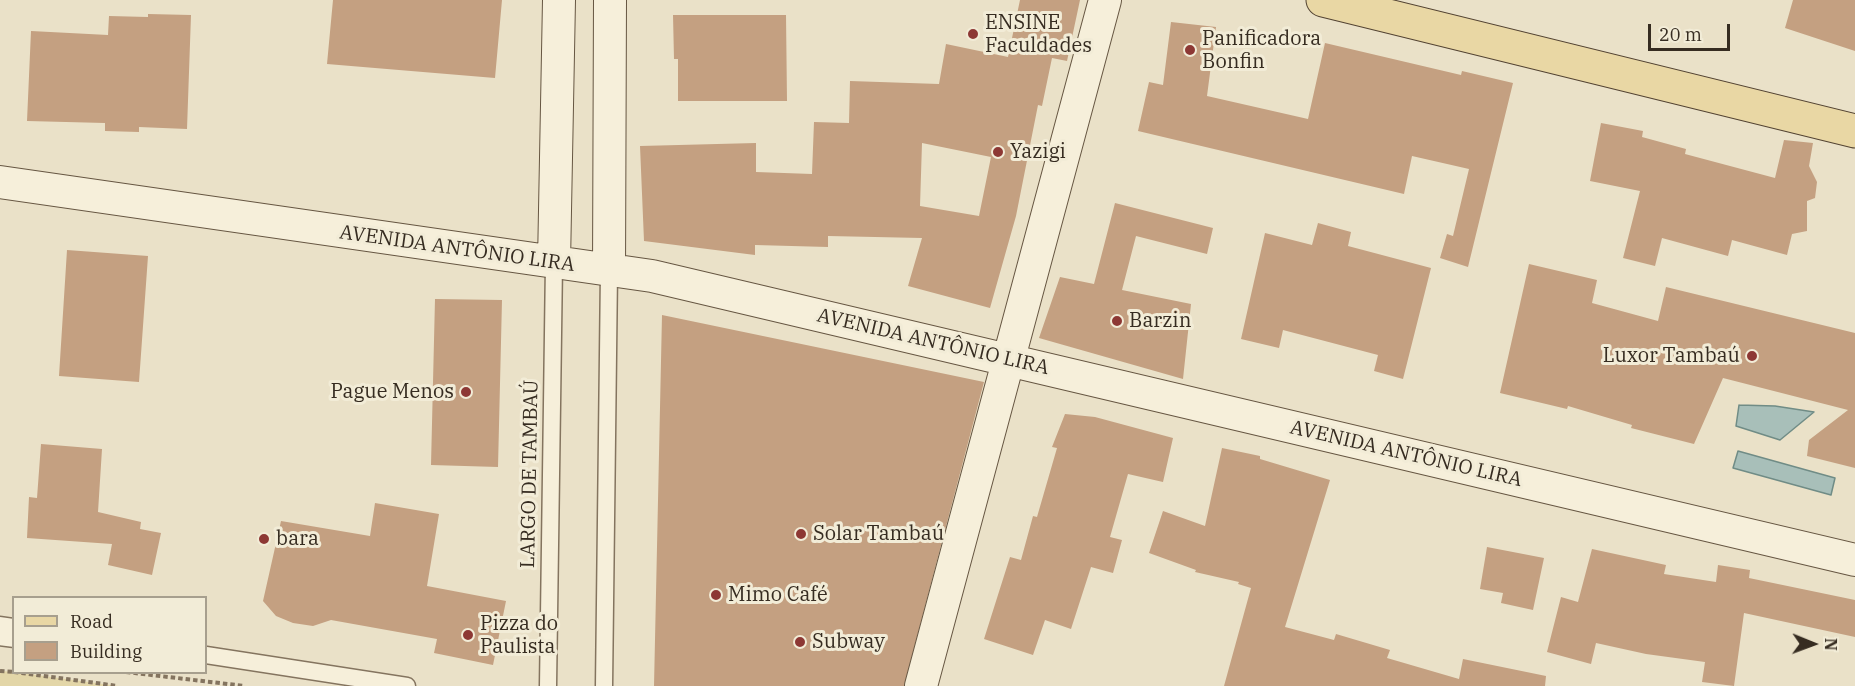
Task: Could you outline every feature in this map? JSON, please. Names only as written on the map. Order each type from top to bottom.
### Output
[{"type":"main road","points":[[554,263],[559,0]]},
{"type":"main road","points":[[609,271],[610,0]]},
{"type":"main road","points":[[921,686],[1106,0]]},
{"type":"main road","points":[[1323,0],[1855,131]]},
{"type":"main road","name":"AVENIDA ANTÔNIO LIRA","points":[[0,182],[652,276],[1855,560]]},
{"type":"street","name":"LARGO DE TAMBAÚ","points":[[548,686],[554,263]]},
{"type":"street","points":[[604,686],[609,271]]},
{"type":"street","points":[[207,655],[407,686]]},
{"type":"path","points":[[29,674],[118,686]]},
{"type":"path","points":[[143,674],[245,686]]},
{"type":"sand","points":[[0,671],[118,686],[0,686]]},
{"type":"water","points":[[1739,405],[1775,406],[1814,412],[1780,440],[1736,426]]},
{"type":"water","points":[[1738,451],[1835,478],[1831,495],[1733,468]]},
{"type":"building","points":[[333,0],[502,0],[495,78],[327,64]]},
{"type":"building","points":[[1020,0],[1080,0],[1067,61],[1052,58],[1042,106],[1038,105],[1016,216],[990,308],[908,286],[922,238],[828,236],[828,247],[755,245],[755,255],[644,241],[640,146],[756,143],[756,172],[812,174],[814,122],[849,123],[850,81],[939,84],[946,44],[1008,57]],"holes":[[[922,143],[991,157],[979,216],[920,206]]]},
{"type":"building","points":[[1793,0],[1855,0],[1855,51],[1785,28]]},
{"type":"building","points":[[148,14],[191,15],[187,129],[139,127],[139,132],[105,131],[105,123],[27,121],[31,31],[108,35],[109,16],[148,17]]},
{"type":"building","points":[[673,15],[786,15],[787,101],[678,101],[678,59],[674,59]]},
{"type":"building","points":[[1171,22],[1216,27],[1207,96],[1308,119],[1325,43],[1461,75],[1462,71],[1513,83],[1468,267],[1440,258],[1447,234],[1453,236],[1469,169],[1412,156],[1404,194],[1138,131],[1149,82],[1163,85]]},
{"type":"building","points":[[1601,123],[1643,131],[1642,137],[1686,149],[1685,154],[1775,178],[1784,140],[1813,143],[1809,166],[1817,182],[1815,198],[1807,201],[1807,231],[1792,234],[1787,255],[1732,240],[1728,256],[1662,238],[1655,266],[1623,258],[1640,191],[1590,181]]},
{"type":"building","name":"Barzin","points":[[1115,203],[1213,228],[1207,254],[1136,236],[1122,290],[1191,304],[1183,379],[1039,338],[1060,277],[1094,284]]},
{"type":"building","points":[[1318,223],[1351,232],[1348,246],[1431,268],[1403,379],[1374,371],[1378,355],[1283,330],[1279,348],[1241,339],[1265,233],[1312,245]]},
{"type":"building","points":[[67,250],[148,256],[139,382],[59,376]]},
{"type":"building","points":[[1529,264],[1597,280],[1592,303],[1658,321],[1666,287],[1855,333],[1855,468],[1807,456],[1809,440],[1848,410],[1723,378],[1694,444],[1631,428],[1632,425],[1568,406],[1567,409],[1500,393]]},
{"type":"building","name":"Pague Menos","points":[[435,299],[502,300],[498,467],[431,465]]},
{"type":"building","name":"Solar Tambaú","points":[[662,315],[984,382],[904,686],[654,686]]},
{"type":"building","points":[[1065,414],[1095,417],[1173,438],[1163,482],[1128,474],[1110,537],[1122,540],[1113,573],[1091,567],[1071,629],[1045,620],[1033,655],[984,639],[1010,557],[1021,560],[1033,516],[1037,517],[1057,448],[1052,447]]},
{"type":"building","points":[[41,444],[102,449],[98,512],[141,522],[140,529],[161,533],[152,575],[108,565],[112,544],[27,538],[29,497],[37,498]]},
{"type":"building","points":[[1222,448],[1260,456],[1260,459],[1330,480],[1285,627],[1334,640],[1336,634],[1390,650],[1387,658],[1459,679],[1463,659],[1546,676],[1545,686],[1224,686],[1251,588],[1238,584],[1239,582],[1195,572],[1196,570],[1149,553],[1163,511],[1205,526]]},
{"type":"building","points":[[375,503],[439,514],[427,586],[506,601],[493,665],[434,653],[437,639],[331,620],[313,626],[293,623],[276,616],[263,601],[281,521],[370,536]]},
{"type":"building","points":[[1487,547],[1544,558],[1533,610],[1501,603],[1503,593],[1480,589]]},
{"type":"building","points":[[1592,549],[1666,565],[1664,574],[1716,582],[1718,565],[1750,570],[1749,578],[1855,600],[1855,637],[1744,613],[1734,686],[1702,682],[1705,662],[1646,654],[1596,643],[1591,664],[1547,652],[1561,597],[1578,602]]},
{"type":"place","name":"ENSINE Faculdades","points":[[973,34]]},
{"type":"place","name":"Panificadora Bonfin","points":[[1190,50]]},
{"type":"place","name":"Yazigi","points":[[998,152]]},
{"type":"place","name":"Barzin","points":[[1117,321]]},
{"type":"place","name":"Luxor Tambaú","points":[[1752,356]]},
{"type":"place","name":"Pague Menos","points":[[466,392]]},
{"type":"place","name":"Solar Tambaú","points":[[801,534]]},
{"type":"place","name":"bara","points":[[264,539]]},
{"type":"place","name":"Mimo Café","points":[[716,595]]},
{"type":"place","name":"Pizza do Paulista","points":[[468,635]]},
{"type":"place","name":"Subway","points":[[800,642]]}]
